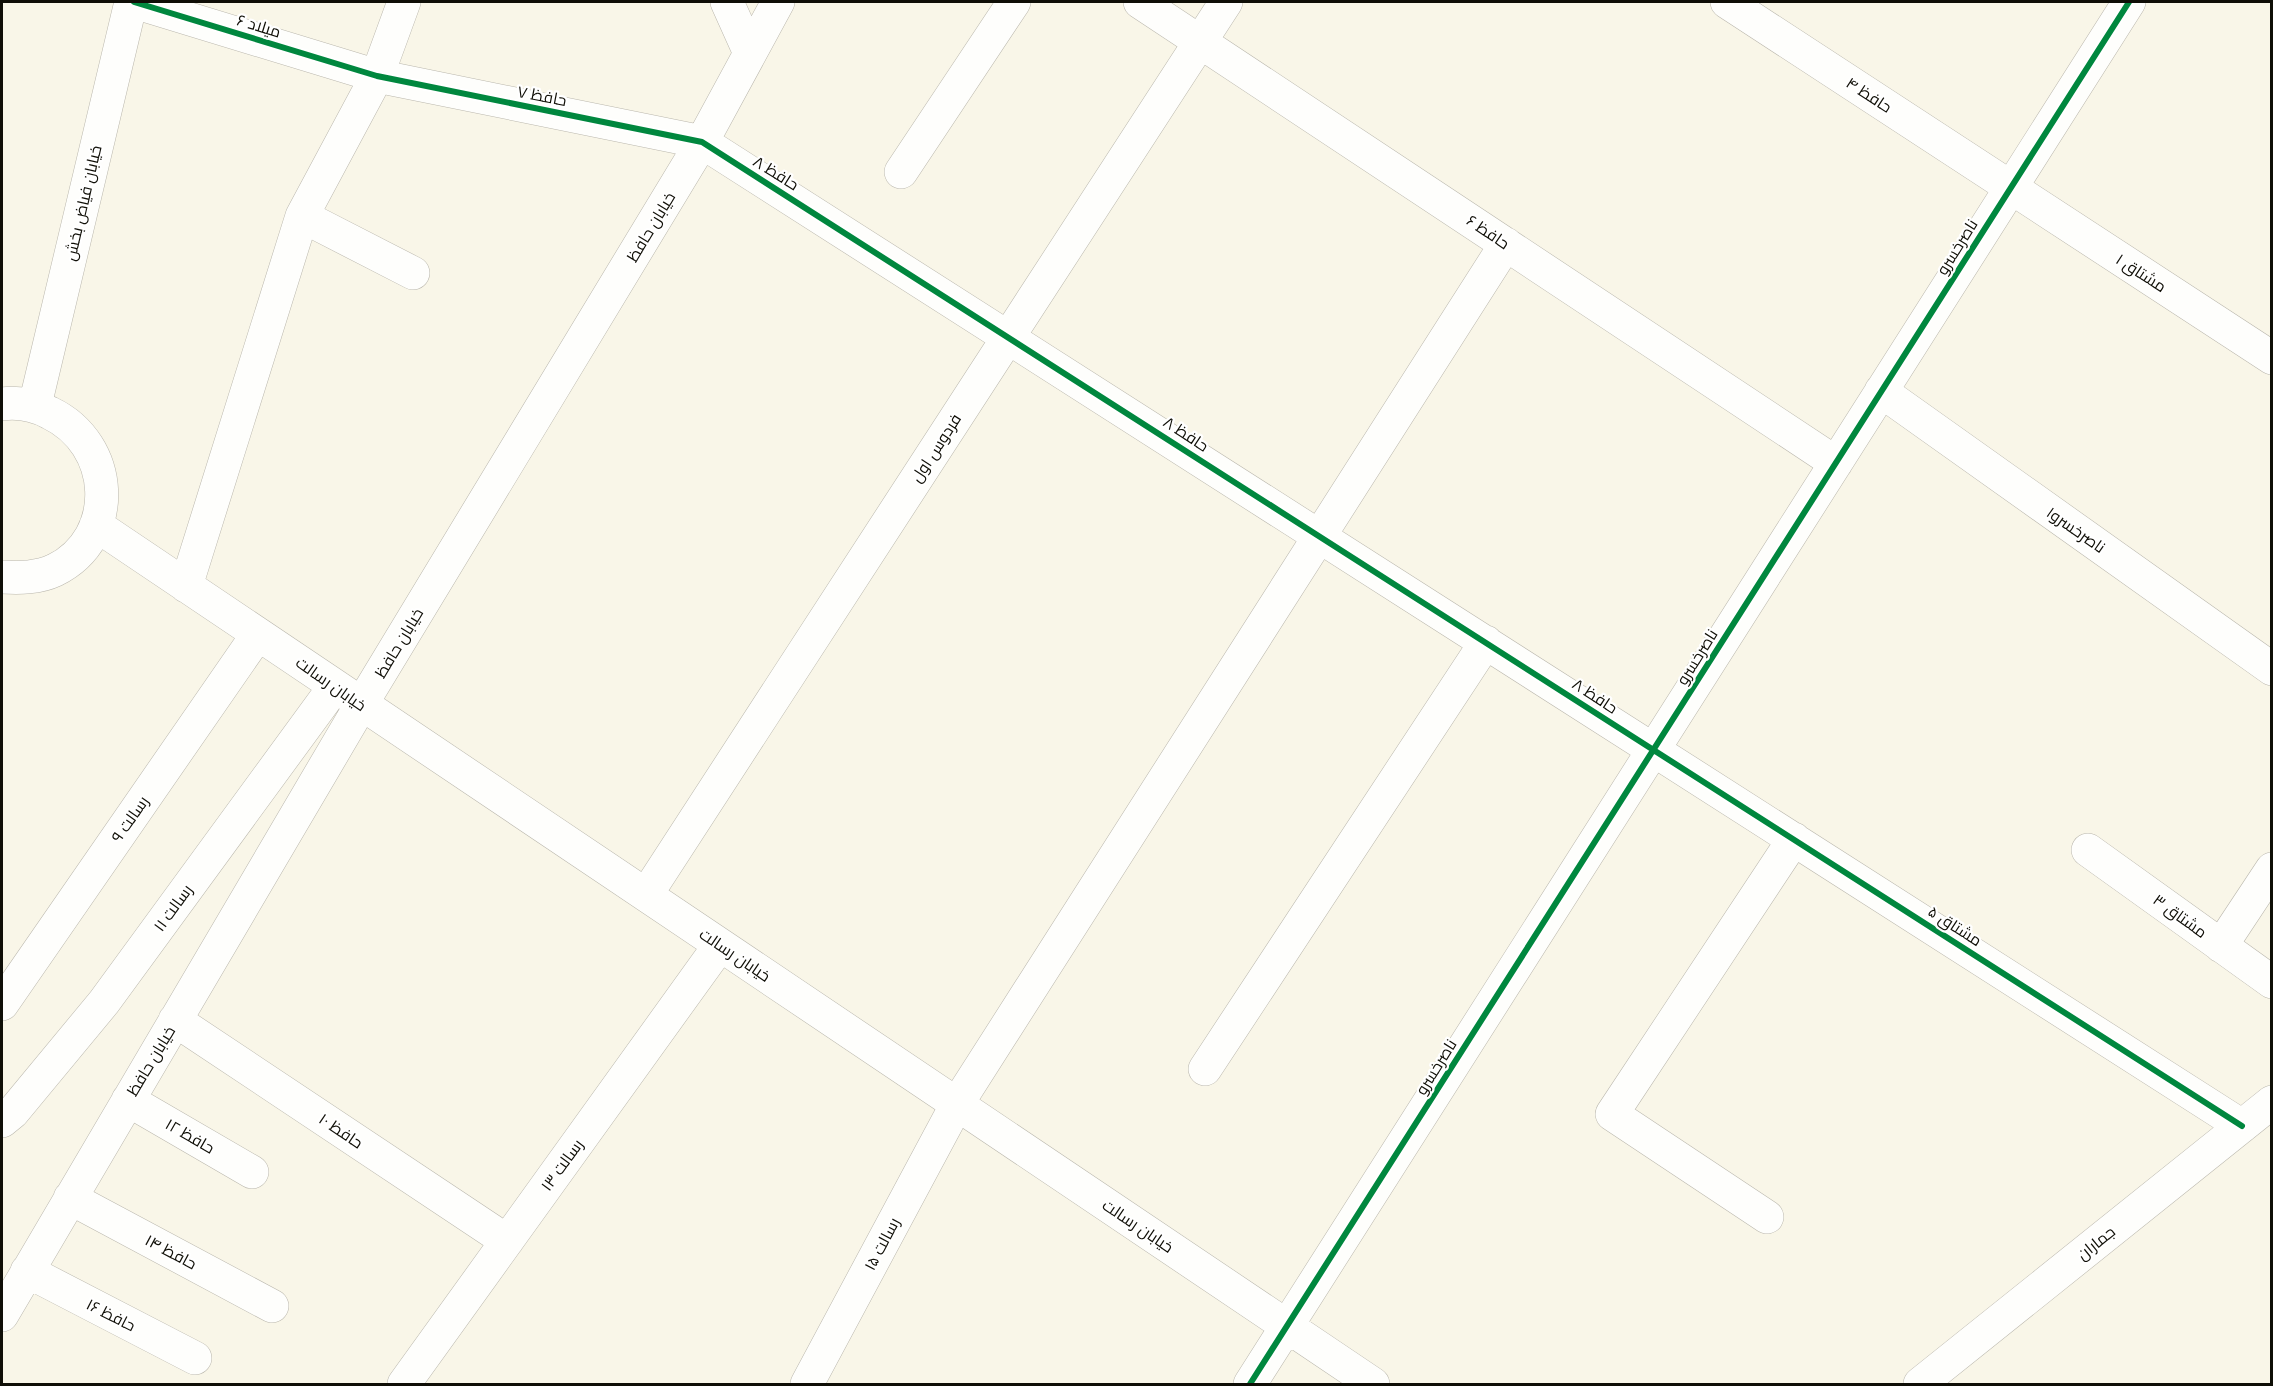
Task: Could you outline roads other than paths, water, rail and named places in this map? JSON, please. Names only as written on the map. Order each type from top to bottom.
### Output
[{"type":"street","name":"میلاد ۶","points":[[133,2],[377,76]]},
{"type":"street","name":"خیابان فیاض بخش","points":[[35,405],[133,2]]},
{"type":"street","points":[[186,586],[302,216],[377,76],[404,2]]},
{"type":"street","points":[[727,2],[749,51]]},
{"type":"street","name":"خیابان حافظ","points":[[2,1315],[361,705],[702,142],[749,51],[778,2]]},
{"type":"street","points":[[901,172],[1014,2]]},
{"type":"street","name":"حافظ ۶","points":[[1140,2],[1836,463]]},
{"type":"street","name":"فردوس اول","points":[[646,895],[1226,2]]},
{"type":"street","name":"حافظ ۴","points":[[1726,2],[2011,188]]},
{"type":"street","name":"ناصرخسرو","points":[[1250,1384],[2129,2]]},
{"type":"street","name":"حافظ ۷","points":[[377,76],[702,142]]},
{"type":"street","name":"حافظ ۸","points":[[702,142],[1654,749]]},
{"type":"street","name":"مشتاق ۱","points":[[2011,188],[2271,358]]},
{"type":"street","points":[[302,216],[413,273]]},
{"type":"street","name":"رسالت ۱۵","points":[[807,1384],[957,1104],[1506,244]]},
{"type":"street","name":"ناصرخسرو۱","points":[[1881,392],[2271,669]]},
{"type":"street","points":[[2,405],[35,405],[63,419],[85,438],[100,466],[102,495],[96,525],[80,551],[56,570],[27,578],[2,577]]},
{"type":"street","name":"خیابان رسالت","points":[[96,525],[1373,1384]]},
{"type":"street","name":"رسالت ۹","points":[[2,1004],[258,634]]},
{"type":"street","points":[[1205,1069],[1486,642]]},
{"type":"street","name":"رسالت ۱۱","points":[[2,1122],[13,1112],[104,1002],[335,686]]},
{"type":"street","name":"مشتاق ۵","points":[[1654,749],[1794,839],[2262,1113]]},
{"type":"street","points":[[1767,1217],[1612,1114],[1794,839]]},
{"type":"street","name":"مشتاق ۳","points":[[2088,850],[2271,982]]},
{"type":"street","points":[[2221,946],[2271,868]]},
{"type":"street","name":"رسالت ۱۳","points":[[404,1384],[720,945]]},
{"type":"street","name":"حافظ ۱۰","points":[[175,1020],[507,1241]]},
{"type":"street","name":"حافظ ۱۲","points":[[128,1100],[252,1172]]},
{"type":"street","name":"جماران","points":[[1920,1384],[2262,1113]]},
{"type":"street","name":"حافظ ۱۴","points":[[70,1198],[272,1306]]},
{"type":"street","name":"حافظ ۱۶","points":[[27,1271],[195,1358]]}]
